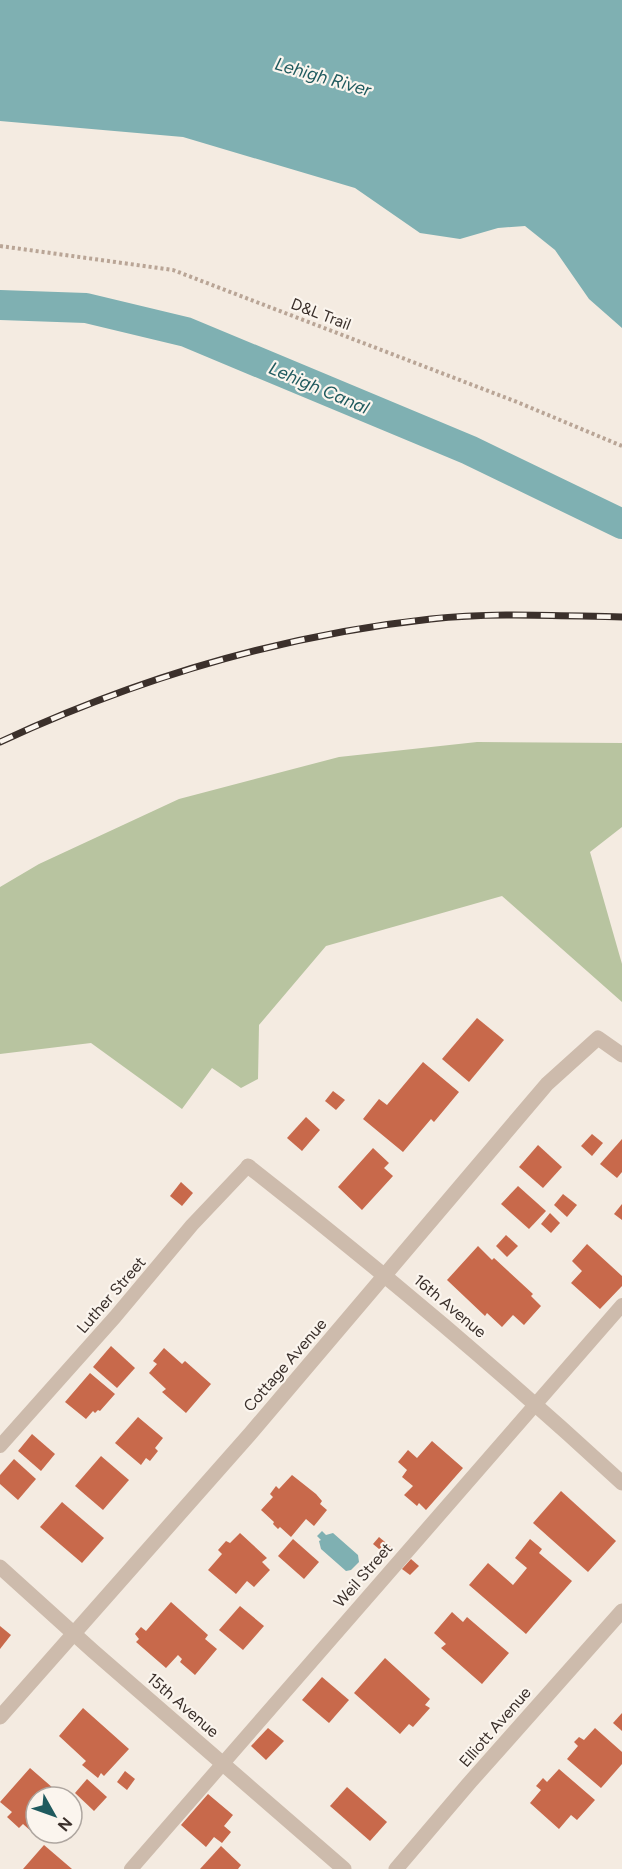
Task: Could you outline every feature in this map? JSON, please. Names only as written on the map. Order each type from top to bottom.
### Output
[{"type":"street","name":"Cottage Avenue","points":[[0,1717],[250,1434],[547,1084],[598,1038],[622,1055]]},
{"type":"street","name":"16th Avenue","points":[[248,1166],[386,1275],[535,1402],[622,1483]]},
{"type":"street","name":"15th Avenue","points":[[0,1567],[344,1869]]},
{"type":"street","name":"Elliott Avenue","points":[[396,1869],[622,1611]]},
{"type":"lane","name":"Luther Street","points":[[0,1446],[115,1317],[192,1226],[248,1166]]},
{"type":"lane","name":"Weil Street","points":[[131,1869],[535,1402],[622,1305]]},
{"type":"path","name":"D&L Trail","points":[[0,246],[173,270],[517,402],[622,446]]},
{"type":"green space","points":[[477,742],[622,743],[622,827],[590,852],[622,964],[622,1002],[502,896],[326,946],[259,1025],[258,1079],[241,1088],[212,1068],[182,1109],[91,1043],[0,1054],[0,887],[39,864],[179,799],[339,757]]},
{"type":"water","name":"Lehigh River","points":[[0,0],[622,0],[622,328],[589,299],[555,250],[525,226],[498,228],[460,239],[420,233],[355,188],[183,137],[0,121]]},
{"type":"water","points":[[322,1531],[326,1535],[333,1533],[358,1555],[359,1562],[351,1570],[346,1571],[321,1549],[319,1541],[321,1540],[317,1536]]},
{"type":"building","points":[[477,1018],[504,1040],[469,1082],[442,1059]]},
{"type":"building","points":[[423,1062],[459,1092],[434,1122],[431,1119],[403,1152],[363,1119],[379,1099],[387,1105]]},
{"type":"building","points":[[333,1091],[345,1100],[336,1110],[325,1101]]},
{"type":"building","points":[[306,1117],[320,1130],[302,1151],[287,1138]]},
{"type":"building","points":[[592,1134],[603,1143],[592,1156],[581,1146]]},
{"type":"building","points":[[622,1139],[622,1172],[617,1178],[600,1164]]},
{"type":"building","points":[[538,1145],[562,1167],[543,1188],[519,1167]]},
{"type":"building","points":[[373,1148],[389,1163],[384,1168],[393,1176],[362,1210],[338,1187]]},
{"type":"building","points":[[181,1182],[193,1193],[182,1206],[170,1196]]},
{"type":"building","points":[[518,1186],[546,1211],[529,1229],[501,1204]]},
{"type":"building","points":[[563,1194],[577,1205],[567,1217],[554,1205]]},
{"type":"building","points":[[622,1204],[622,1220],[614,1214]]},
{"type":"building","points":[[550,1213],[560,1223],[551,1233],[541,1224]]},
{"type":"building","points":[[506,1235],[518,1246],[507,1257],[496,1246]]},
{"type":"building","points":[[587,1244],[622,1276],[622,1286],[600,1309],[571,1283],[582,1271],[572,1261]]},
{"type":"building","points":[[478,1246],[533,1294],[531,1296],[541,1306],[524,1325],[513,1315],[502,1327],[487,1313],[485,1316],[447,1280]]},
{"type":"building","points":[[111,1346],[135,1368],[117,1388],[93,1367]]},
{"type":"building","points":[[164,1348],[182,1364],[185,1361],[211,1384],[186,1413],[162,1392],[166,1389],[149,1373],[157,1364],[153,1361]]},
{"type":"building","points":[[90,1373],[115,1394],[100,1411],[95,1413],[93,1411],[86,1419],[65,1402]]},
{"type":"building","points":[[138,1417],[163,1438],[155,1448],[158,1451],[150,1461],[146,1458],[141,1465],[115,1443]]},
{"type":"building","points":[[32,1434],[55,1454],[41,1471],[18,1451]]},
{"type":"building","points":[[432,1441],[463,1468],[426,1510],[419,1503],[417,1506],[404,1495],[413,1486],[402,1477],[407,1470],[398,1462],[408,1450],[417,1458]]},
{"type":"building","points":[[101,1456],[129,1480],[103,1510],[75,1486]]},
{"type":"building","points":[[14,1459],[36,1479],[18,1500],[0,1484],[0,1475]]},
{"type":"building","points":[[292,1475],[316,1494],[322,1501],[320,1504],[327,1510],[314,1526],[306,1519],[291,1537],[280,1527],[278,1529],[261,1510],[273,1497],[270,1494],[276,1486],[279,1489]]},
{"type":"building","points":[[561,1491],[616,1541],[588,1572],[533,1523]]},
{"type":"building","points":[[62,1502],[104,1538],[82,1563],[40,1527]]},
{"type":"building","points":[[240,1533],[267,1558],[262,1562],[270,1570],[254,1587],[247,1581],[236,1594],[208,1570],[222,1554],[218,1550],[226,1541],[230,1543]]},
{"type":"building","points":[[379,1537],[391,1547],[385,1554],[373,1544]]},
{"type":"building","points":[[293,1539],[319,1562],[304,1579],[278,1556]]},
{"type":"building","points":[[530,1539],[542,1549],[539,1553],[572,1581],[526,1634],[469,1585],[488,1563],[513,1585],[527,1568],[515,1558]]},
{"type":"building","points":[[411,1559],[419,1566],[410,1575],[402,1569]]},
{"type":"building","points":[[171,1602],[208,1635],[205,1639],[217,1649],[195,1675],[180,1662],[182,1659],[178,1655],[166,1668],[136,1642],[139,1639],[135,1634],[141,1627],[146,1631]]},
{"type":"building","points":[[240,1606],[264,1626],[243,1650],[219,1630]]},
{"type":"building","points":[[452,1612],[463,1622],[467,1617],[509,1653],[482,1684],[441,1648],[446,1644],[434,1633]]},
{"type":"building","points":[[0,1626],[11,1635],[0,1649]]},
{"type":"building","points":[[385,1658],[430,1699],[425,1705],[430,1708],[413,1727],[409,1724],[400,1734],[354,1693]]},
{"type":"building","points":[[322,1677],[349,1700],[329,1723],[302,1700]]},
{"type":"building","points":[[83,1708],[129,1749],[104,1776],[101,1773],[98,1778],[82,1765],[86,1761],[59,1736]]},
{"type":"building","points":[[622,1713],[622,1731],[613,1723]]},
{"type":"building","points":[[268,1728],[284,1741],[266,1760],[251,1746]]},
{"type":"building","points":[[595,1728],[622,1752],[622,1764],[601,1788],[567,1759],[578,1746],[574,1742],[579,1737],[584,1740]]},
{"type":"building","points":[[30,1768],[50,1785],[24,1785],[24,1825],[19,1828],[7,1817],[12,1812],[0,1802]]},
{"type":"building","points":[[559,1769],[595,1800],[577,1820],[571,1815],[559,1829],[530,1803],[541,1790],[536,1786],[543,1778],[547,1782]]},
{"type":"building","points":[[125,1771],[135,1779],[127,1790],[117,1782]]},
{"type":"building","points":[[87,1779],[107,1797],[94,1811],[84,1802],[84,1785],[82,1785]]},
{"type":"building","points":[[347,1787],[387,1822],[370,1841],[330,1806]]},
{"type":"building","points":[[208,1794],[233,1815],[224,1826],[231,1832],[222,1843],[214,1837],[206,1847],[181,1825]]},
{"type":"building","points":[[44,1845],[72,1869],[23,1869]]},
{"type":"building","points":[[221,1846],[241,1865],[238,1869],[200,1869]]},
{"type":"waterway","name":"Lehigh Canal","points":[[0,305],[86,308],[186,332],[469,450],[622,524]]},
{"type":"railway","points":[[0,742],[104,698],[157,680],[265,648],[320,636],[375,626],[455,617],[526,615],[622,617]]}]
